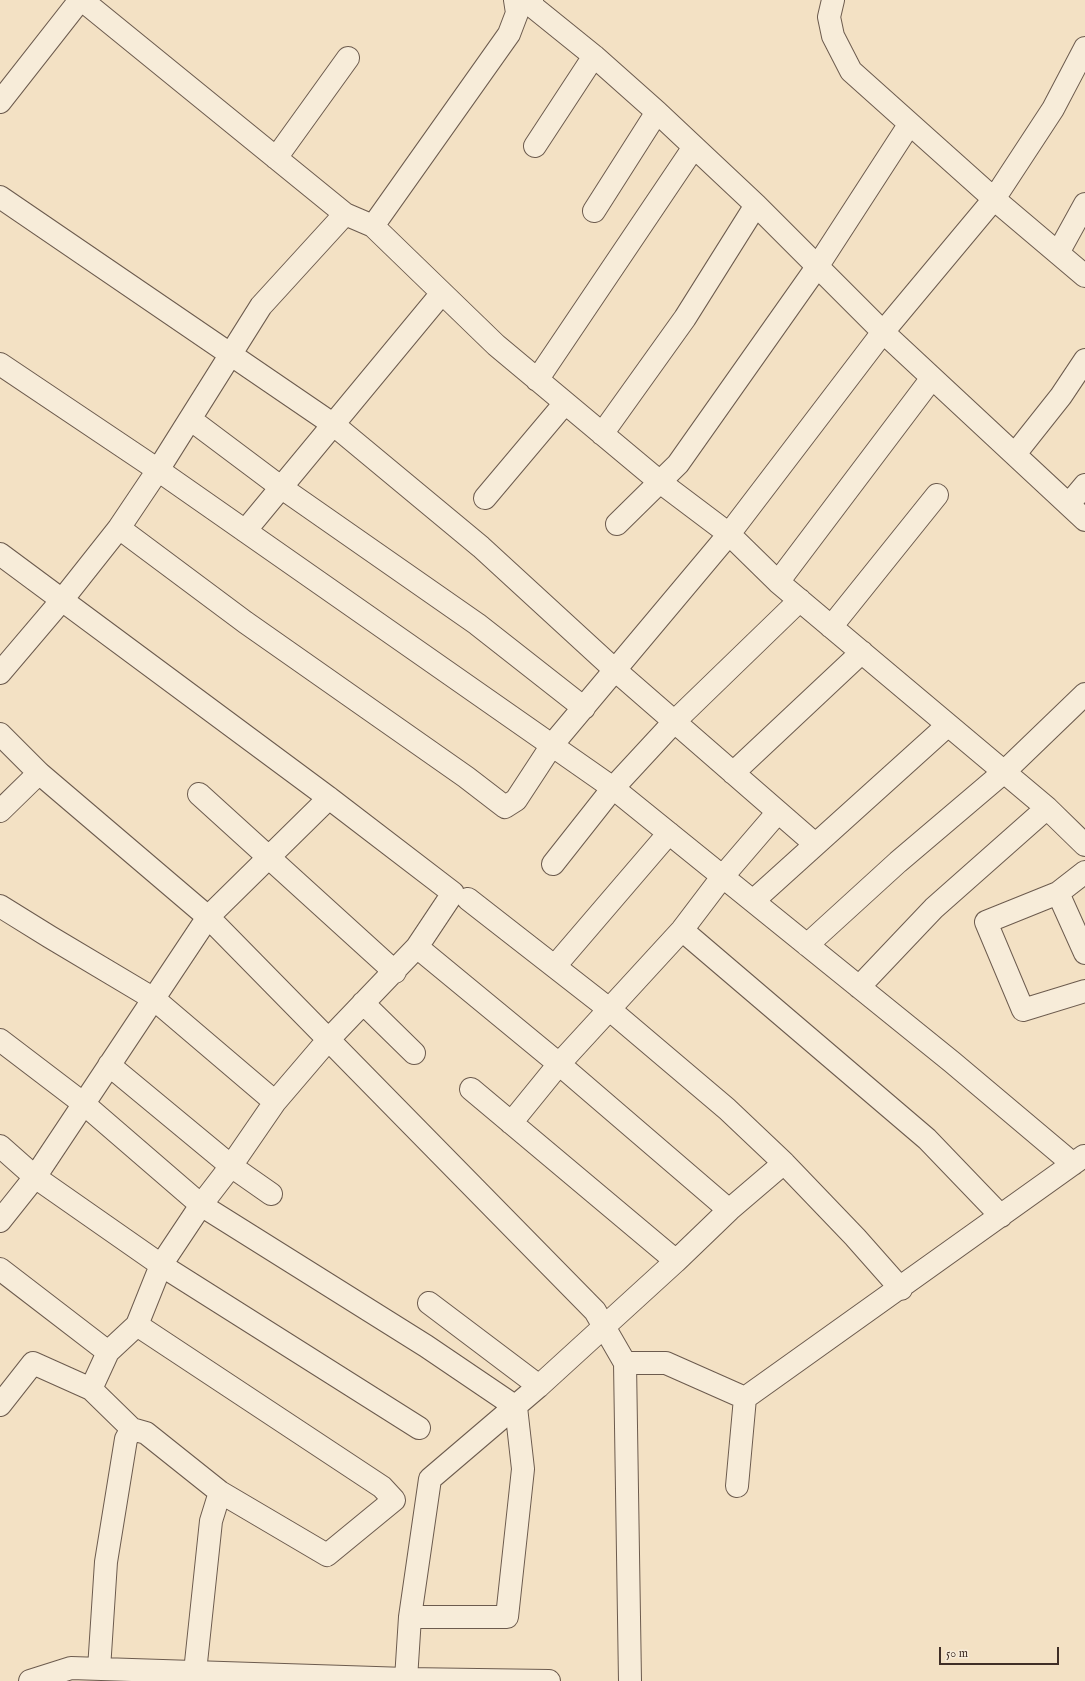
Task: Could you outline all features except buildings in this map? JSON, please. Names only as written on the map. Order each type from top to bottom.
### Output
[{"type":"street","points":[[0,102],[81,0],[345,214],[373,226],[496,345],[660,482],[729,534],[778,582],[1004,772],[1046,808],[1085,845]]},
{"type":"street","points":[[373,226],[509,34],[517,13],[515,0]]},
{"type":"street","points":[[532,0],[532,6],[594,56],[657,112],[756,205],[883,332],[1085,520]]},
{"type":"street","points":[[833,0],[829,17],[833,36],[851,71],[994,199],[1085,276]]},
{"type":"street","points":[[119,528],[245,622],[466,777],[505,807],[516,800],[552,745],[729,534],[883,332],[994,199],[1053,109],[1085,48]]},
{"type":"street","points":[[535,146],[594,56]]},
{"type":"street","points":[[276,158],[348,58]]},
{"type":"street","points":[[594,211],[657,112]]},
{"type":"street","points":[[617,524],[678,464],[817,267],[909,124]]},
{"type":"street","points":[[538,380],[694,147]]},
{"type":"street","points":[[1058,253],[1085,204]]},
{"type":"street","points":[[602,434],[685,318],[756,205]]},
{"type":"street","points":[[3,207],[334,425],[481,547],[615,670],[815,844]]},
{"type":"street","points":[[0,673],[62,600],[119,528],[158,470],[261,306],[345,214]]},
{"type":"street","points":[[245,531],[442,293]]},
{"type":"street","points":[[1015,454],[1061,396],[1085,360]]},
{"type":"street","points":[[0,364],[158,470],[613,788],[859,987],[1079,1160],[745,1398],[737,1486]]},
{"type":"street","points":[[778,582],[932,378]]},
{"type":"street","points":[[486,498],[565,403]]},
{"type":"street","points":[[190,419],[282,488],[477,624],[584,708]]},
{"type":"street","points":[[1069,504],[1085,485]]},
{"type":"street","points":[[831,627],[937,495]]},
{"type":"street","points":[[0,554],[329,798],[453,893],[417,947],[328,1040],[275,1102],[231,1166],[201,1205],[161,1265],[137,1325],[108,1352],[91,1389]]},
{"type":"street","points":[[553,864],[613,788],[674,721],[800,600]]},
{"type":"street","points":[[733,773],[862,652]]},
{"type":"street","points":[[807,945],[898,862],[1004,772],[1085,694]]},
{"type":"street","points":[[753,901],[948,725]]},
{"type":"street","points":[[0,734],[39,773],[208,917],[595,1312],[625,1363],[630,1681]]},
{"type":"street","points":[[0,811],[39,773]]},
{"type":"street","points":[[199,794],[394,972]]},
{"type":"street","points":[[0,1221],[35,1177],[208,917],[270,858],[329,798]]},
{"type":"street","points":[[859,987],[934,908],[1046,808]]},
{"type":"street","points":[[511,1123],[559,1064],[682,930],[722,876],[778,812]]},
{"type":"street","points":[[554,966],[669,833]]},
{"type":"street","points":[[1085,872],[1058,892],[986,922],[1023,1010],[1085,991]]},
{"type":"street","points":[[1058,892],[1085,953]]},
{"type":"street","points":[[468,899],[609,1009],[727,1108],[784,1163],[855,1237],[901,1288]]},
{"type":"street","points":[[0,906],[50,938],[154,999],[275,1102]]},
{"type":"street","points":[[682,930],[927,1139],[1001,1216]]},
{"type":"street","points":[[417,947],[559,1064],[729,1210]]},
{"type":"street","points":[[363,1003],[414,1053]]},
{"type":"street","points":[[0,1040],[84,1104],[201,1205],[426,1346],[516,1407],[523,1470],[507,1617],[410,1617]]},
{"type":"street","points":[[109,1065],[231,1166],[271,1194]]},
{"type":"street","points":[[471,1090],[676,1262]]},
{"type":"street","points":[[0,1146],[35,1177],[161,1265],[419,1428]]},
{"type":"street","points":[[406,1678],[410,1617],[430,1479],[516,1407],[676,1262],[729,1210],[784,1163]]},
{"type":"street","points":[[0,1269],[108,1352]]},
{"type":"street","points":[[429,1303],[539,1386]]},
{"type":"street","points":[[0,1405],[32,1363],[91,1389],[132,1429],[146,1433],[220,1492],[327,1555],[394,1500],[382,1487],[137,1325]]},
{"type":"street","points":[[625,1363],[666,1363],[745,1398]]},
{"type":"street","points":[[99,1669],[106,1562],[126,1439],[132,1429]]},
{"type":"street","points":[[195,1672],[211,1521],[220,1492]]},
{"type":"street","points":[[30,1681],[71,1668],[99,1669],[133,1675],[195,1672],[235,1677],[549,1681]]}]
